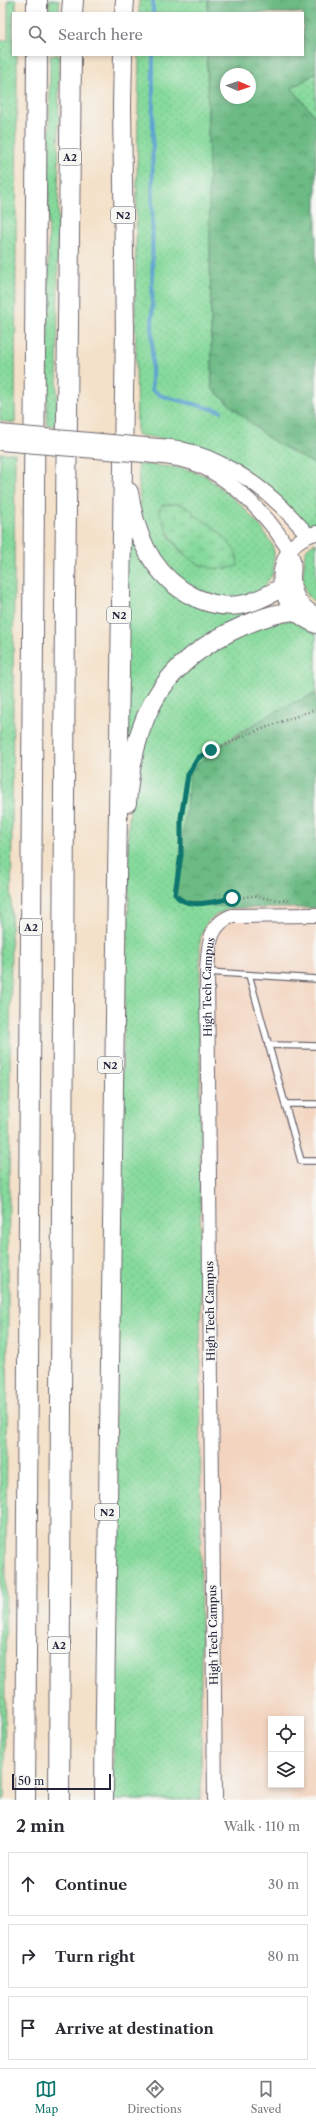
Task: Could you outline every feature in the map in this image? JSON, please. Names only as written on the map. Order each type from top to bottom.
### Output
[{"type":"highway","points":[[37,0],[37,12]]},
{"type":"highway","points":[[124,12],[125,0]]},
{"type":"highway","name":"A2","points":[[25,1800],[37,56]]},
{"type":"highway","name":"A2","points":[[59,1800],[59,1491],[65,596],[71,56]]},
{"type":"highway","name":"N2","points":[[123,56],[122,106],[127,480],[131,509],[138,533],[150,557],[172,583],[188,594],[208,603],[244,604],[281,588]]},
{"type":"highway","name":"N2","points":[[104,1800],[110,1091],[115,906],[125,324]]},
{"type":"highway","name":"N2","points":[[115,906],[122,893],[128,789],[134,750],[142,725],[162,687],[184,662],[216,639],[259,619],[285,612],[305,611]]},
{"type":"street","points":[[0,432],[144,450],[184,460],[214,473],[225,480],[265,519],[288,551],[293,562],[295,592],[305,611],[305,620],[316,626]]},
{"type":"street","points":[[0,443],[188,451],[215,461],[236,472],[260,488],[312,534],[299,540],[288,551],[281,567],[281,588],[288,604],[305,611]]},
{"type":"street","name":"High Tech Campus","points":[[214,1800],[207,972],[210,938],[223,919],[239,915],[316,914]]},
{"type":"lane","points":[[207,972],[316,979]]},
{"type":"lane","points":[[249,975],[301,1162],[316,1161]]},
{"type":"lane","points":[[268,1044],[316,1046]]},
{"type":"lane","points":[[285,1104],[316,1104]]},
{"type":"path","points":[[290,901],[251,896],[207,903],[189,903],[179,899],[175,894],[175,887],[181,855],[181,818],[188,775],[198,758],[243,736],[316,709]]},
{"type":"shaded area","points":[[316,688],[316,1800],[159,1800],[164,764]]},
{"type":"green space","points":[[8,0],[16,0],[16,12],[12,12],[12,56],[17,56],[15,423],[0,421],[0,40],[8,40]]},
{"type":"green space","points":[[49,0],[59,0],[59,12],[50,12]]},
{"type":"green space","points":[[139,0],[208,0],[208,12],[139,12]]},
{"type":"green space","points":[[208,0],[316,0],[316,73],[292,88],[316,118],[316,465],[268,438],[212,389],[207,56],[304,56],[304,12],[208,12]]},
{"type":"green space","points":[[50,56],[59,56],[57,426],[47,425]]},
{"type":"green space","points":[[139,56],[207,56],[212,389],[268,438],[316,465],[316,526],[308,524],[298,518],[247,472],[227,459],[215,453],[190,445],[137,435],[135,302]]},
{"type":"green space","points":[[316,73],[316,118],[292,88]]},
{"type":"green space","points":[[0,453],[15,453],[4,1800],[0,1800]]},
{"type":"green space","points":[[138,464],[183,468],[206,476],[242,506],[260,526],[272,544],[274,552],[273,573],[264,587],[251,596],[233,600],[191,589],[153,554],[140,508]],"holes":[[[193,515],[204,567],[181,552],[167,533]]]},
{"type":"green space","points":[[121,479],[168,589],[259,608],[261,613],[166,671],[119,789]]},
{"type":"green space","points":[[180,504],[193,511],[193,515],[211,525],[223,536],[236,553],[238,566],[223,569],[209,568],[187,556],[178,547],[164,524],[159,511],[162,505]]},
{"type":"green space","points":[[316,543],[316,603],[308,596],[304,587],[303,577],[304,558],[307,549]]},
{"type":"green space","points":[[290,620],[316,634],[316,693],[266,717],[232,737],[202,760],[190,773],[185,902],[234,908],[215,915],[207,923],[203,929],[200,942],[201,1800],[113,1800],[115,1245],[129,899],[128,830],[132,789],[152,712],[199,655],[261,624]]},
{"type":"green space","points":[[316,693],[316,908],[234,908],[185,902],[176,894],[190,773],[204,757],[276,711]]},
{"type":"waterway","points":[[153,0],[153,12]]},
{"type":"waterway","points":[[153,56],[152,390],[162,396],[221,411]]},
{"type":"route","points":[[211,750],[198,758],[193,764],[188,775],[181,818],[181,855],[175,894],[183,902],[189,903],[207,903],[232,898]]}]
